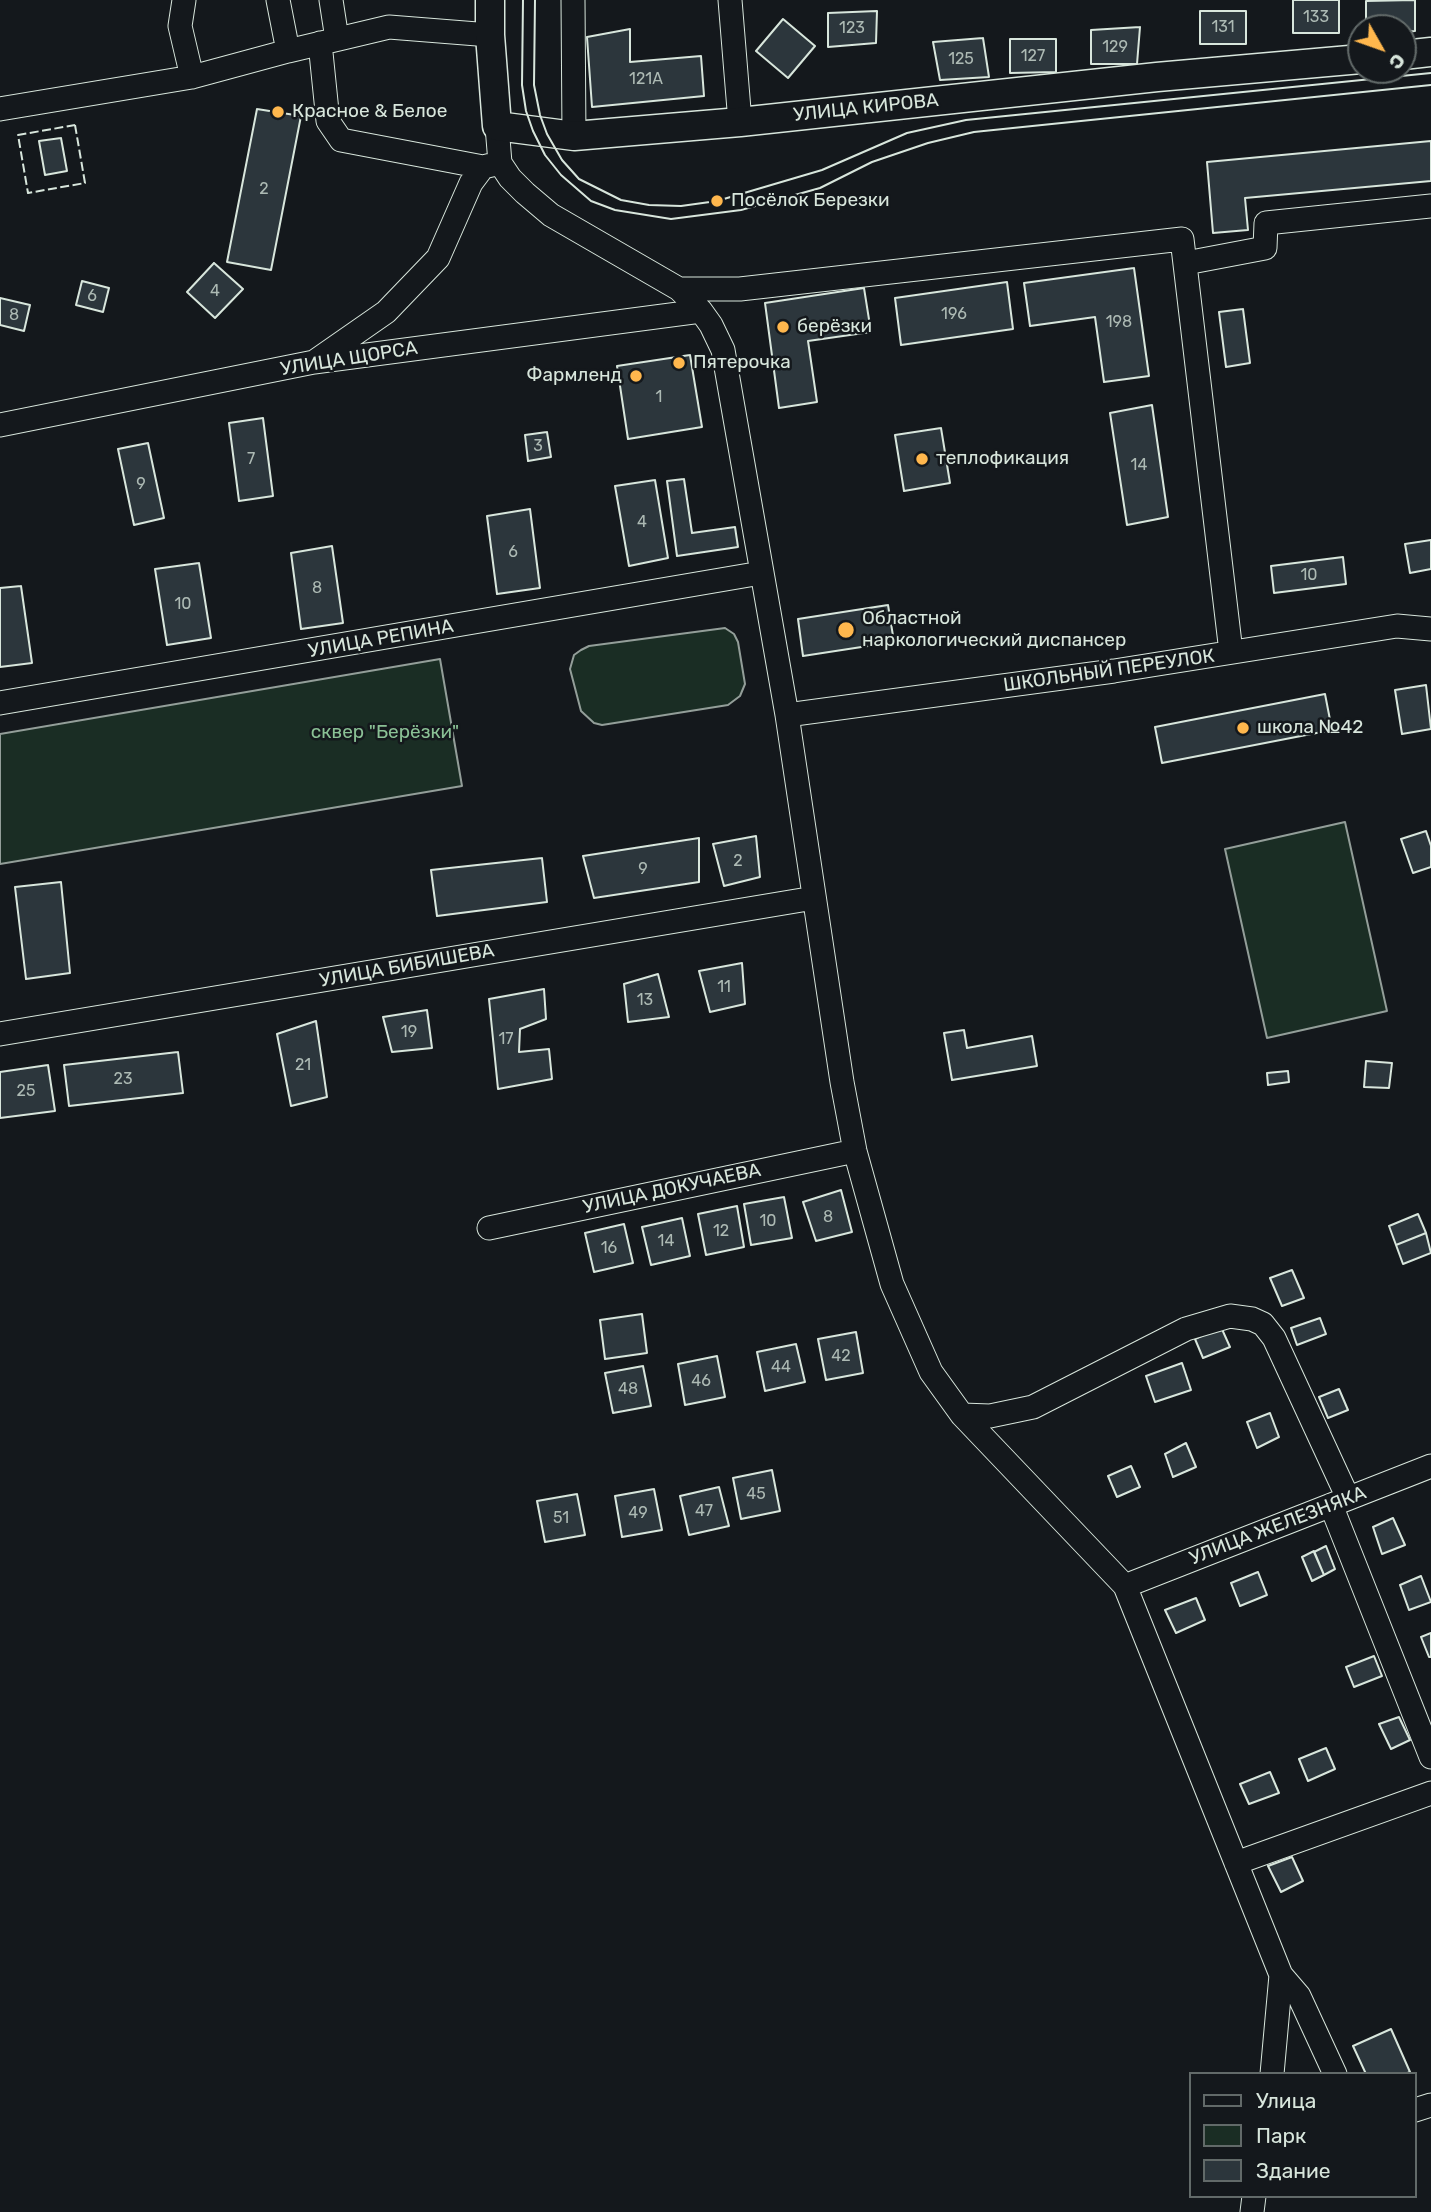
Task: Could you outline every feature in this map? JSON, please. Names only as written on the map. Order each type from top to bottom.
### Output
[{"type":"main road","points":[[491,0],[490,35],[497,126]]},
{"type":"main road","name":"УЛИЦА КИРОВА","points":[[497,126],[574,136],[740,122],[1143,78],[1347,60]]},
{"type":"street","points":[[184,0],[180,26],[192,77]]},
{"type":"street","points":[[278,0],[288,51]]},
{"type":"street","points":[[331,0],[327,121],[341,139],[491,165],[510,178],[551,215],[679,289],[711,325],[723,350],[787,715],[855,1151],[892,1284],[931,1372],[962,1415],[1125,1586],[1281,1975],[1299,1996],[1334,2072]]},
{"type":"street","points":[[573,0],[574,136]]},
{"type":"street","points":[[730,0],[740,122]]},
{"type":"street","points":[[0,109],[192,77],[389,27],[490,35]]},
{"type":"street","points":[[314,362],[386,312],[438,258],[471,183],[491,165],[497,126]]},
{"type":"street","points":[[1185,264],[1265,248],[1265,223],[1431,206]]},
{"type":"street","points":[[679,289],[740,289],[1182,239],[1231,652]]},
{"type":"street","name":"УЛИЦА ЩОРСА","points":[[0,425],[314,362],[701,311]]},
{"type":"street","name":"УЛИЦА РЕПИНА","points":[[0,703],[761,573]]},
{"type":"street","name":"ШКОЛЬНЫЙ ПЕРЕУЛОК","points":[[787,715],[1114,671],[1397,626],[1431,629]]},
{"type":"street","name":"УЛИЦА БИБИШЕВА","points":[[0,1034],[814,898]]},
{"type":"street","name":"УЛИЦА ДОКУЧАЕВА","points":[[489,1228],[855,1151]]},
{"type":"street","points":[[962,1415],[990,1416],[1033,1407],[1186,1329],[1230,1316],[1252,1319],[1263,1324],[1274,1338],[1340,1502],[1431,1757]]},
{"type":"street","name":"УЛИЦА ЖЕЛЕЗНЯКА","points":[[1125,1586],[1431,1466]]},
{"type":"street","points":[[1236,1863],[1431,1793]]},
{"type":"street","points":[[1272,2072],[1281,1975]]},
{"type":"green space","points":[[725,628],[734,634],[738,642],[745,684],[740,696],[728,705],[602,725],[594,723],[581,711],[570,669],[574,655],[581,650],[589,646]]},
{"type":"green space","name":"сквер \"Берёзки\"","points":[[440,659],[462,786],[0,864],[0,734]]},
{"type":"green space","points":[[1345,822],[1387,1011],[1267,1038],[1225,849]]},
{"type":"building","points":[[1293,0],[1339,0],[1339,33],[1293,33]]},
{"type":"building","points":[[1415,0],[1415,14],[1366,14],[1366,1]]},
{"type":"building","points":[[877,11],[876,43],[828,47],[828,13]]},
{"type":"building","points":[[1200,11],[1246,11],[1246,44],[1200,44]]},
{"type":"building","points":[[783,19],[815,46],[788,78],[756,51]]},
{"type":"building","points":[[1140,27],[1137,64],[1091,64],[1091,30]]},
{"type":"building","points":[[630,29],[630,62],[701,56],[704,96],[592,107],[587,37]]},
{"type":"building","points":[[983,38],[989,77],[940,80],[933,42]]},
{"type":"building","points":[[1010,39],[1056,39],[1056,72],[1010,73]]},
{"type":"building","points":[[257,109],[301,116],[271,270],[227,262]]},
{"type":"building","points":[[61,138],[67,171],[45,175],[39,141]]},
{"type":"building","points":[[1431,141],[1431,181],[1245,198],[1248,230],[1213,233],[1207,162]]},
{"type":"building","points":[[214,263],[243,289],[215,318],[187,292]]},
{"type":"building","points":[[1134,268],[1149,376],[1104,382],[1095,317],[1030,326],[1024,283]]},
{"type":"building","points":[[82,281],[109,288],[103,312],[76,305]]},
{"type":"building","points":[[1007,282],[1013,329],[901,345],[895,298]]},
{"type":"building","points":[[864,288],[871,332],[808,341],[817,402],[779,408],[765,303]]},
{"type":"building","points":[[0,298],[30,305],[24,331],[0,325]]},
{"type":"building","points":[[1243,309],[1250,363],[1226,367],[1219,312]]},
{"type":"building","points":[[690,355],[702,427],[628,439],[617,366]]},
{"type":"building","points":[[1152,405],[1168,517],[1127,525],[1110,413]]},
{"type":"building","points":[[263,418],[273,496],[239,501],[229,423]]},
{"type":"building","name":"теплофикация","points":[[941,428],[950,483],[904,491],[895,435]]},
{"type":"building","points":[[547,432],[551,457],[528,461],[525,435]]},
{"type":"building","points":[[148,443],[164,518],[134,525],[118,449]]},
{"type":"building","points":[[684,479],[692,533],[735,527],[738,547],[677,556],[667,481]]},
{"type":"building","points":[[655,480],[668,558],[629,566],[615,486]]},
{"type":"building","points":[[530,509],[540,588],[497,594],[487,516]]},
{"type":"building","points":[[1431,540],[1431,569],[1410,573],[1405,544]]},
{"type":"building","points":[[332,546],[343,623],[301,629],[291,553]]},
{"type":"building","points":[[1343,557],[1346,584],[1274,593],[1271,566]]},
{"type":"building","points":[[199,563],[211,638],[167,645],[155,569]]},
{"type":"building","points":[[21,586],[32,663],[0,667],[0,588]]},
{"type":"building","name":"Областной наркологический диспансер","points":[[888,605],[894,642],[803,656],[798,619]]},
{"type":"building","points":[[1426,685],[1431,729],[1402,734],[1395,690]]},
{"type":"building","name":"школа №42","points":[[1325,694],[1332,730],[1162,763],[1155,727]]},
{"type":"building","points":[[1426,831],[1431,846],[1431,867],[1413,873],[1401,839]]},
{"type":"building","points":[[756,836],[760,877],[724,886],[713,844]]},
{"type":"building","points":[[699,838],[699,882],[594,898],[583,856]]},
{"type":"building","points":[[542,858],[547,902],[437,916],[431,870]]},
{"type":"building","points":[[61,882],[70,973],[26,979],[15,887]]},
{"type":"building","points":[[742,963],[745,1004],[710,1012],[699,971]]},
{"type":"building","points":[[658,974],[669,1017],[628,1022],[624,984]]},
{"type":"building","points":[[544,989],[546,1019],[520,1029],[519,1052],[549,1049],[552,1079],[498,1089],[489,999]]},
{"type":"building","points":[[427,1010],[432,1048],[392,1052],[383,1017]]},
{"type":"building","points":[[316,1021],[327,1097],[291,1106],[277,1034]]},
{"type":"building","points":[[964,1030],[967,1048],[1032,1036],[1037,1066],[952,1080],[944,1033]]},
{"type":"building","points":[[178,1052],[183,1093],[69,1106],[64,1065]]},
{"type":"building","points":[[1366,1061],[1392,1063],[1389,1088],[1364,1087]]},
{"type":"building","points":[[48,1065],[55,1111],[0,1118],[0,1072]]},
{"type":"building","points":[[1288,1071],[1289,1082],[1268,1085],[1267,1073]]},
{"type":"building","points":[[841,1190],[852,1232],[816,1241],[803,1202]]},
{"type":"building","points":[[784,1197],[792,1238],[751,1245],[744,1204]]},
{"type":"building","points":[[737,1206],[744,1247],[706,1255],[698,1214]]},
{"type":"building","points":[[1418,1214],[1426,1233],[1396,1245],[1389,1226]]},
{"type":"building","points":[[682,1218],[690,1256],[651,1265],[642,1227]]},
{"type":"building","points":[[624,1224],[633,1263],[594,1272],[585,1233]]},
{"type":"building","points":[[1426,1233],[1431,1253],[1403,1264],[1396,1245]]},
{"type":"building","points":[[1292,1270],[1304,1298],[1282,1306],[1270,1278]]},
{"type":"building","points":[[642,1314],[647,1353],[605,1359],[600,1320]]},
{"type":"building","points":[[1320,1318],[1326,1334],[1297,1345],[1291,1328]]},
{"type":"building","points":[[1221,1327],[1230,1347],[1203,1358],[1195,1339]]},
{"type":"building","points":[[856,1332],[863,1373],[826,1380],[818,1339]]},
{"type":"building","points":[[796,1344],[805,1382],[765,1391],[757,1352]]},
{"type":"building","points":[[717,1356],[725,1397],[685,1405],[678,1364]]},
{"type":"building","points":[[1182,1363],[1191,1390],[1155,1402],[1146,1376]]},
{"type":"building","points":[[643,1366],[651,1406],[613,1413],[605,1373]]},
{"type":"building","points":[[1339,1389],[1348,1410],[1328,1418],[1319,1397]]},
{"type":"building","points":[[1270,1413],[1279,1437],[1257,1448],[1247,1422]]},
{"type":"building","points":[[1186,1443],[1196,1467],[1173,1477],[1165,1454]]},
{"type":"building","points":[[1131,1466],[1140,1487],[1117,1497],[1108,1476]]},
{"type":"building","points":[[772,1470],[780,1511],[741,1519],[733,1478]]},
{"type":"building","points":[[719,1487],[729,1526],[689,1535],[680,1496]]},
{"type":"building","points":[[654,1489],[662,1530],[622,1537],[615,1496]]},
{"type":"building","points":[[577,1494],[585,1535],[545,1542],[537,1501]]},
{"type":"building","points":[[1393,1518],[1405,1545],[1382,1554],[1373,1527]]},
{"type":"building","points":[[1326,1546],[1335,1569],[1324,1575],[1314,1552]]},
{"type":"building","points":[[1314,1551],[1324,1575],[1312,1581],[1302,1557]]},
{"type":"building","points":[[1258,1572],[1267,1595],[1240,1606],[1231,1583]]},
{"type":"building","points":[[1421,1576],[1431,1602],[1409,1610],[1400,1585]]},
{"type":"building","points":[[1196,1598],[1205,1620],[1176,1633],[1165,1610]]},
{"type":"building","points":[[1431,1633],[1431,1657],[1429,1657],[1421,1637]]},
{"type":"building","points":[[1374,1656],[1382,1676],[1354,1687],[1346,1667]]},
{"type":"building","points":[[1399,1717],[1410,1740],[1391,1749],[1379,1724]]},
{"type":"building","points":[[1326,1748],[1335,1769],[1308,1781],[1299,1759]]},
{"type":"building","points":[[1270,1772],[1279,1793],[1249,1804],[1240,1784]]},
{"type":"building","points":[[1292,1857],[1303,1881],[1281,1892],[1268,1866]]},
{"type":"building","points":[[1391,2029],[1410,2072],[1365,2072],[1353,2046]]},
{"type":"tram line","points":[[523,0],[522,85],[526,111],[545,155],[561,175],[591,201],[615,210],[671,219],[741,210],[820,188],[872,162],[928,143],[974,132],[1431,85]]},
{"type":"tram line","points":[[535,0],[534,85],[547,134],[562,160],[579,179],[621,200],[649,205],[681,206],[717,201],[822,170],[907,133],[966,120],[1431,73]]},
{"type":"fence","points":[[75,125],[85,183],[28,193],[18,135],[75,125]]},
{"type":"place","name":"Красное & Белое","points":[[278,112]]},
{"type":"place","name":"Посёлок Березки","points":[[717,201]]},
{"type":"place","name":"берёзки","points":[[783,327]]},
{"type":"place","name":"Пятерочка","points":[[679,363]]},
{"type":"place","name":"Фармленд","points":[[636,376]]},
{"type":"place","name":"теплофикация","points":[[922,459]]},
{"type":"place","name":"Областной наркологический диспансер","points":[[846,630]]},
{"type":"place","name":"школа №42","points":[[1243,728]]}]
